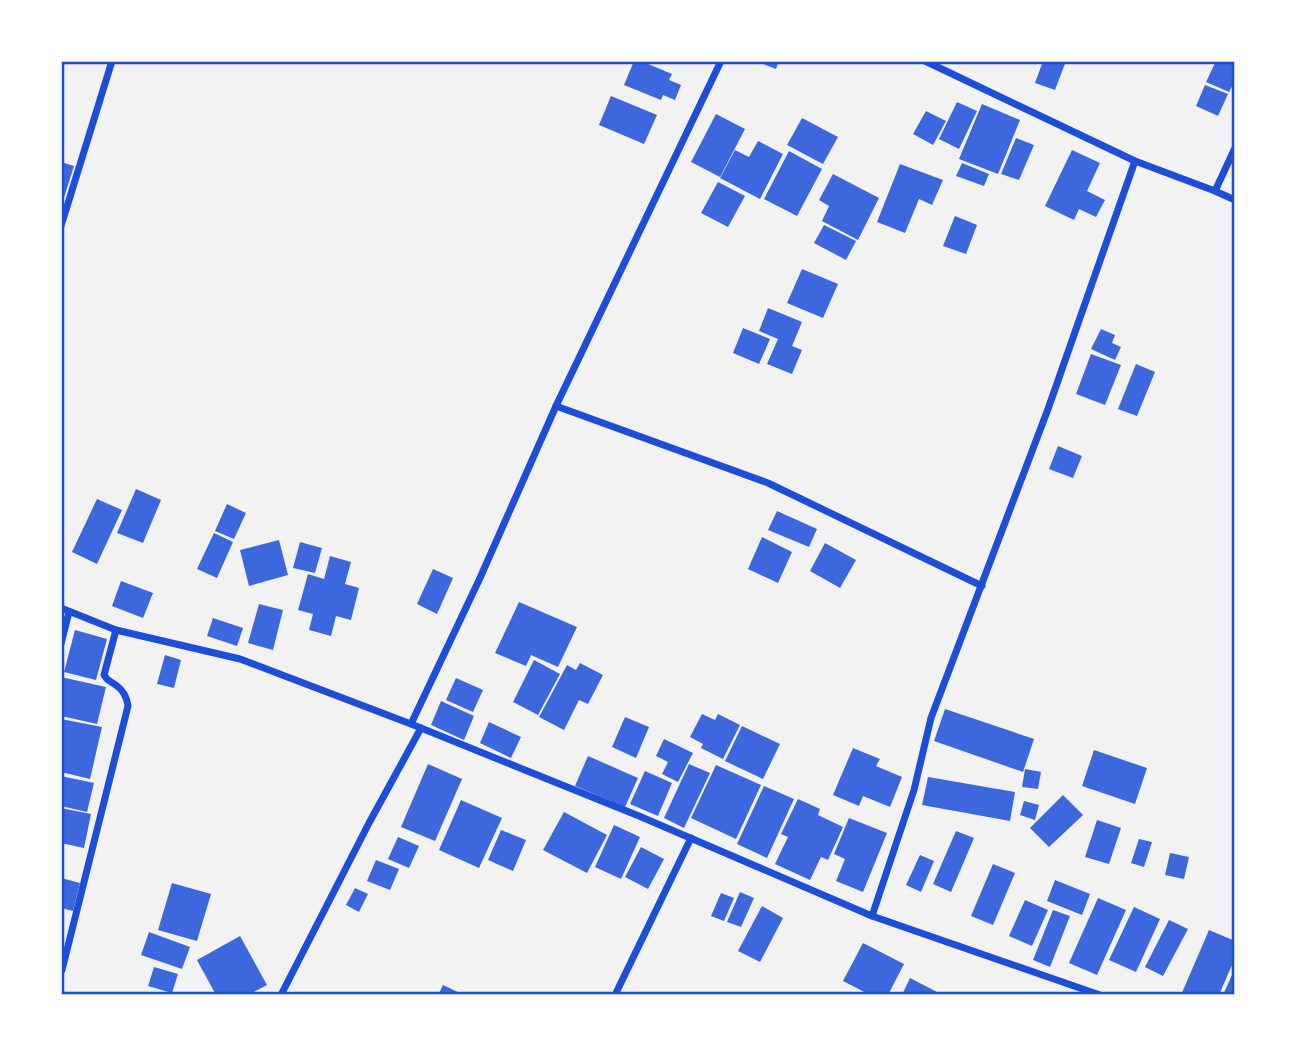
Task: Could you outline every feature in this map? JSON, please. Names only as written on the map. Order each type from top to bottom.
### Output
[{"type":"street","points":[[61,226],[111,61]]},
{"type":"street","points":[[411,724],[480,578],[556,406],[721,61]]},
{"type":"street","points":[[925,61],[1135,161],[1235,200]]},
{"type":"street","points":[[1215,191],[1235,148]]},
{"type":"street","points":[[872,916],[914,790],[931,718],[1048,409],[1135,161]]},
{"type":"street","points":[[556,406],[768,483],[982,586]]},
{"type":"street","points":[[61,644],[65,610],[116,630],[240,659],[421,728],[691,838],[872,916],[1100,995]]},
{"type":"street","points":[[62,970],[128,706],[124,694],[107,681],[104,675],[116,630]]},
{"type":"street","points":[[281,995],[421,728]]},
{"type":"street","points":[[615,995],[691,838]]},
{"type":"building","points":[[634,61],[641,61],[672,74],[669,80],[681,85],[675,100],[663,95],[661,100],[624,85]]},
{"type":"building","points":[[756,61],[779,61],[776,69]]},
{"type":"building","points":[[1043,61],[1066,61],[1055,90],[1035,83]]},
{"type":"building","points":[[1216,61],[1235,61],[1235,81],[1229,92],[1206,82]]},
{"type":"building","points":[[1205,85],[1228,94],[1218,116],[1196,106]]},
{"type":"building","points":[[611,96],[657,115],[644,144],[599,125]]},
{"type":"building","points":[[957,102],[977,111],[959,149],[939,139]]},
{"type":"building","points":[[982,104],[1020,120],[998,174],[959,159]]},
{"type":"building","points":[[926,111],[946,121],[933,145],[913,134]]},
{"type":"building","points":[[716,114],[745,129],[720,177],[691,162]]},
{"type":"building","points":[[802,118],[838,137],[823,164],[787,145]]},
{"type":"building","points":[[1016,138],[1034,145],[1019,180],[1001,174]]},
{"type":"building","points":[[758,141],[783,154],[760,199],[720,178],[735,150],[749,157]]},
{"type":"building","points":[[1072,150],[1100,163],[1087,191],[1105,200],[1096,217],[1079,209],[1074,220],[1045,206]]},
{"type":"building","points":[[789,151],[822,169],[797,216],[764,199]]},
{"type":"building","points":[[61,162],[74,166],[62,204],[61,204]]},
{"type":"building","points":[[962,163],[989,174],[984,186],[956,176]]},
{"type":"building","points":[[900,164],[943,180],[932,205],[919,199],[905,233],[877,222]]},
{"type":"building","points":[[833,174],[879,198],[858,240],[822,221],[829,206],[819,200]]},
{"type":"building","points":[[718,182],[745,196],[728,227],[701,213]]},
{"type":"building","points":[[955,216],[977,225],[966,254],[943,246]]},
{"type":"building","points":[[824,225],[856,241],[846,260],[814,243]]},
{"type":"building","points":[[802,269],[838,284],[823,318],[787,303]]},
{"type":"building","points":[[768,308],[802,322],[792,346],[802,350],[792,374],[767,364],[778,339],[759,331]]},
{"type":"building","points":[[743,328],[770,339],[759,364],[733,353]]},
{"type":"building","points":[[1101,329],[1115,335],[1112,343],[1121,347],[1115,360],[1091,349]]},
{"type":"building","points":[[1091,354],[1121,365],[1105,405],[1076,394]]},
{"type":"building","points":[[1136,364],[1155,372],[1137,416],[1118,409]]},
{"type":"building","points":[[1058,446],[1082,456],[1073,478],[1049,469]]},
{"type":"building","points":[[136,489],[161,500],[143,543],[117,533]]},
{"type":"building","points":[[97,499],[122,510],[97,564],[72,552]]},
{"type":"building","points":[[227,504],[246,513],[234,539],[215,531]]},
{"type":"building","points":[[777,511],[817,529],[809,547],[768,530]]},
{"type":"building","points":[[214,533],[233,542],[217,578],[197,569]]},
{"type":"building","points":[[762,537],[792,552],[778,583],[748,569]]},
{"type":"building","points":[[279,540],[288,575],[249,586],[240,550]]},
{"type":"building","points":[[300,542],[322,548],[315,573],[293,568]]},
{"type":"building","points":[[825,543],[856,560],[840,588],[810,571]]},
{"type":"building","points":[[330,556],[351,562],[345,584],[359,588],[351,620],[336,616],[331,636],[309,630],[313,614],[298,610],[308,574],[324,579]]},
{"type":"building","points":[[433,569],[453,578],[437,614],[417,604]]},
{"type":"building","points":[[121,581],[153,593],[143,618],[112,606]]},
{"type":"building","points":[[519,602],[577,627],[558,667],[531,655],[526,666],[495,653]]},
{"type":"building","points":[[259,604],[283,610],[273,650],[248,643]]},
{"type":"building","points":[[213,618],[243,628],[237,646],[207,636]]},
{"type":"building","points":[[75,630],[107,639],[96,680],[64,672]]},
{"type":"building","points":[[165,655],[181,660],[174,688],[157,684]]},
{"type":"building","points":[[534,660],[560,674],[538,715],[513,702]]},
{"type":"building","points":[[580,663],[603,675],[588,704],[579,700],[564,730],[539,717],[567,665],[576,670]]},
{"type":"building","points":[[61,677],[106,687],[97,724],[61,716]]},
{"type":"building","points":[[456,678],[483,690],[473,712],[446,700]]},
{"type":"building","points":[[441,701],[474,716],[464,740],[431,725]]},
{"type":"building","points":[[945,709],[1034,739],[1023,772],[934,741]]},
{"type":"building","points":[[702,714],[715,720],[718,714],[740,725],[723,759],[701,748],[703,744],[690,737]]},
{"type":"building","points":[[625,717],[649,727],[636,758],[612,747]]},
{"type":"building","points":[[61,719],[102,727],[90,779],[61,772]]},
{"type":"building","points":[[489,722],[521,737],[511,758],[480,743]]},
{"type":"building","points":[[742,726],[780,744],[763,779],[725,761]]},
{"type":"building","points":[[664,739],[693,753],[678,782],[662,774],[668,762],[656,756]]},
{"type":"building","points":[[853,748],[880,759],[876,766],[902,777],[890,807],[863,796],[859,806],[833,795]]},
{"type":"building","points":[[1094,750],[1147,768],[1135,804],[1082,786]]},
{"type":"building","points":[[588,756],[638,778],[625,807],[575,786]]},
{"type":"building","points":[[428,764],[462,779],[435,841],[401,827]]},
{"type":"building","points":[[689,764],[710,773],[684,828],[664,818]]},
{"type":"building","points":[[716,765],[761,785],[736,839],[691,818]]},
{"type":"building","points":[[1025,769],[1041,772],[1038,789],[1022,787]]},
{"type":"building","points":[[645,771],[672,783],[658,816],[630,804]]},
{"type":"building","points":[[61,776],[94,783],[87,812],[61,806]]},
{"type":"building","points":[[928,777],[1015,792],[1010,821],[922,805]]},
{"type":"building","points":[[764,786],[794,799],[767,858],[737,844]]},
{"type":"building","points":[[1063,795],[1083,815],[1049,847],[1030,828]]},
{"type":"building","points":[[798,799],[820,809],[818,815],[843,827],[828,860],[821,857],[810,880],[775,864],[788,837],[781,834]]},
{"type":"building","points":[[461,800],[502,818],[479,868],[439,850]]},
{"type":"building","points":[[1024,801],[1039,805],[1035,820],[1020,815]]},
{"type":"building","points":[[61,808],[91,814],[84,848],[61,843]]},
{"type":"building","points":[[564,812],[607,835],[587,873],[543,850]]},
{"type":"building","points":[[849,818],[887,833],[863,892],[836,881],[845,859],[834,854]]},
{"type":"building","points":[[1097,820],[1121,828],[1109,864],[1085,857]]},
{"type":"building","points":[[614,825],[640,837],[621,879],[595,867]]},
{"type":"building","points":[[501,830],[526,840],[513,871],[488,860]]},
{"type":"building","points":[[956,831],[974,838],[951,892],[933,884]]},
{"type":"building","points":[[398,837],[419,846],[409,868],[388,859]]},
{"type":"building","points":[[1139,839],[1152,842],[1144,867],[1131,863]]},
{"type":"building","points":[[641,847],[664,859],[648,889],[625,877]]},
{"type":"building","points":[[1170,853],[1189,857],[1184,879],[1165,875]]},
{"type":"building","points":[[920,855],[934,861],[921,892],[906,885]]},
{"type":"building","points":[[376,860],[399,869],[390,890],[367,881]]},
{"type":"building","points":[[993,864],[1015,873],[993,925],[971,916]]},
{"type":"building","points":[[61,878],[80,883],[73,911],[61,908]]},
{"type":"building","points":[[1055,880],[1090,894],[1082,915],[1047,901]]},
{"type":"building","points":[[172,883],[211,894],[197,941],[158,930]]},
{"type":"building","points":[[355,888],[368,894],[359,912],[346,905]]},
{"type":"building","points":[[740,892],[754,898],[741,927],[727,922]]},
{"type":"building","points":[[721,893],[734,898],[724,921],[711,916]]},
{"type":"building","points":[[1098,898],[1126,910],[1097,975],[1069,963]]},
{"type":"building","points":[[1025,900],[1048,910],[1032,946],[1009,936]]},
{"type":"building","points":[[762,906],[783,918],[760,962],[738,951]]},
{"type":"building","points":[[1134,907],[1160,919],[1136,972],[1109,960]]},
{"type":"building","points":[[1053,910],[1070,916],[1050,967],[1033,960]]},
{"type":"building","points":[[1169,920],[1188,929],[1163,976],[1145,967]]},
{"type":"building","points":[[1209,930],[1235,941],[1235,958],[1219,995],[1181,995]]},
{"type":"building","points":[[149,932],[190,947],[182,969],[141,955]]},
{"type":"building","points":[[240,936],[267,985],[248,995],[216,995],[197,960]]},
{"type":"building","points":[[863,943],[904,964],[888,995],[870,995],[843,981]]},
{"type":"building","points":[[154,967],[178,974],[172,993],[148,986]]},
{"type":"building","points":[[1235,968],[1235,995],[1223,995]]},
{"type":"building","points":[[910,978],[937,992],[935,995],[902,995]]},
{"type":"building","points":[[443,985],[464,995],[438,995]]}]
